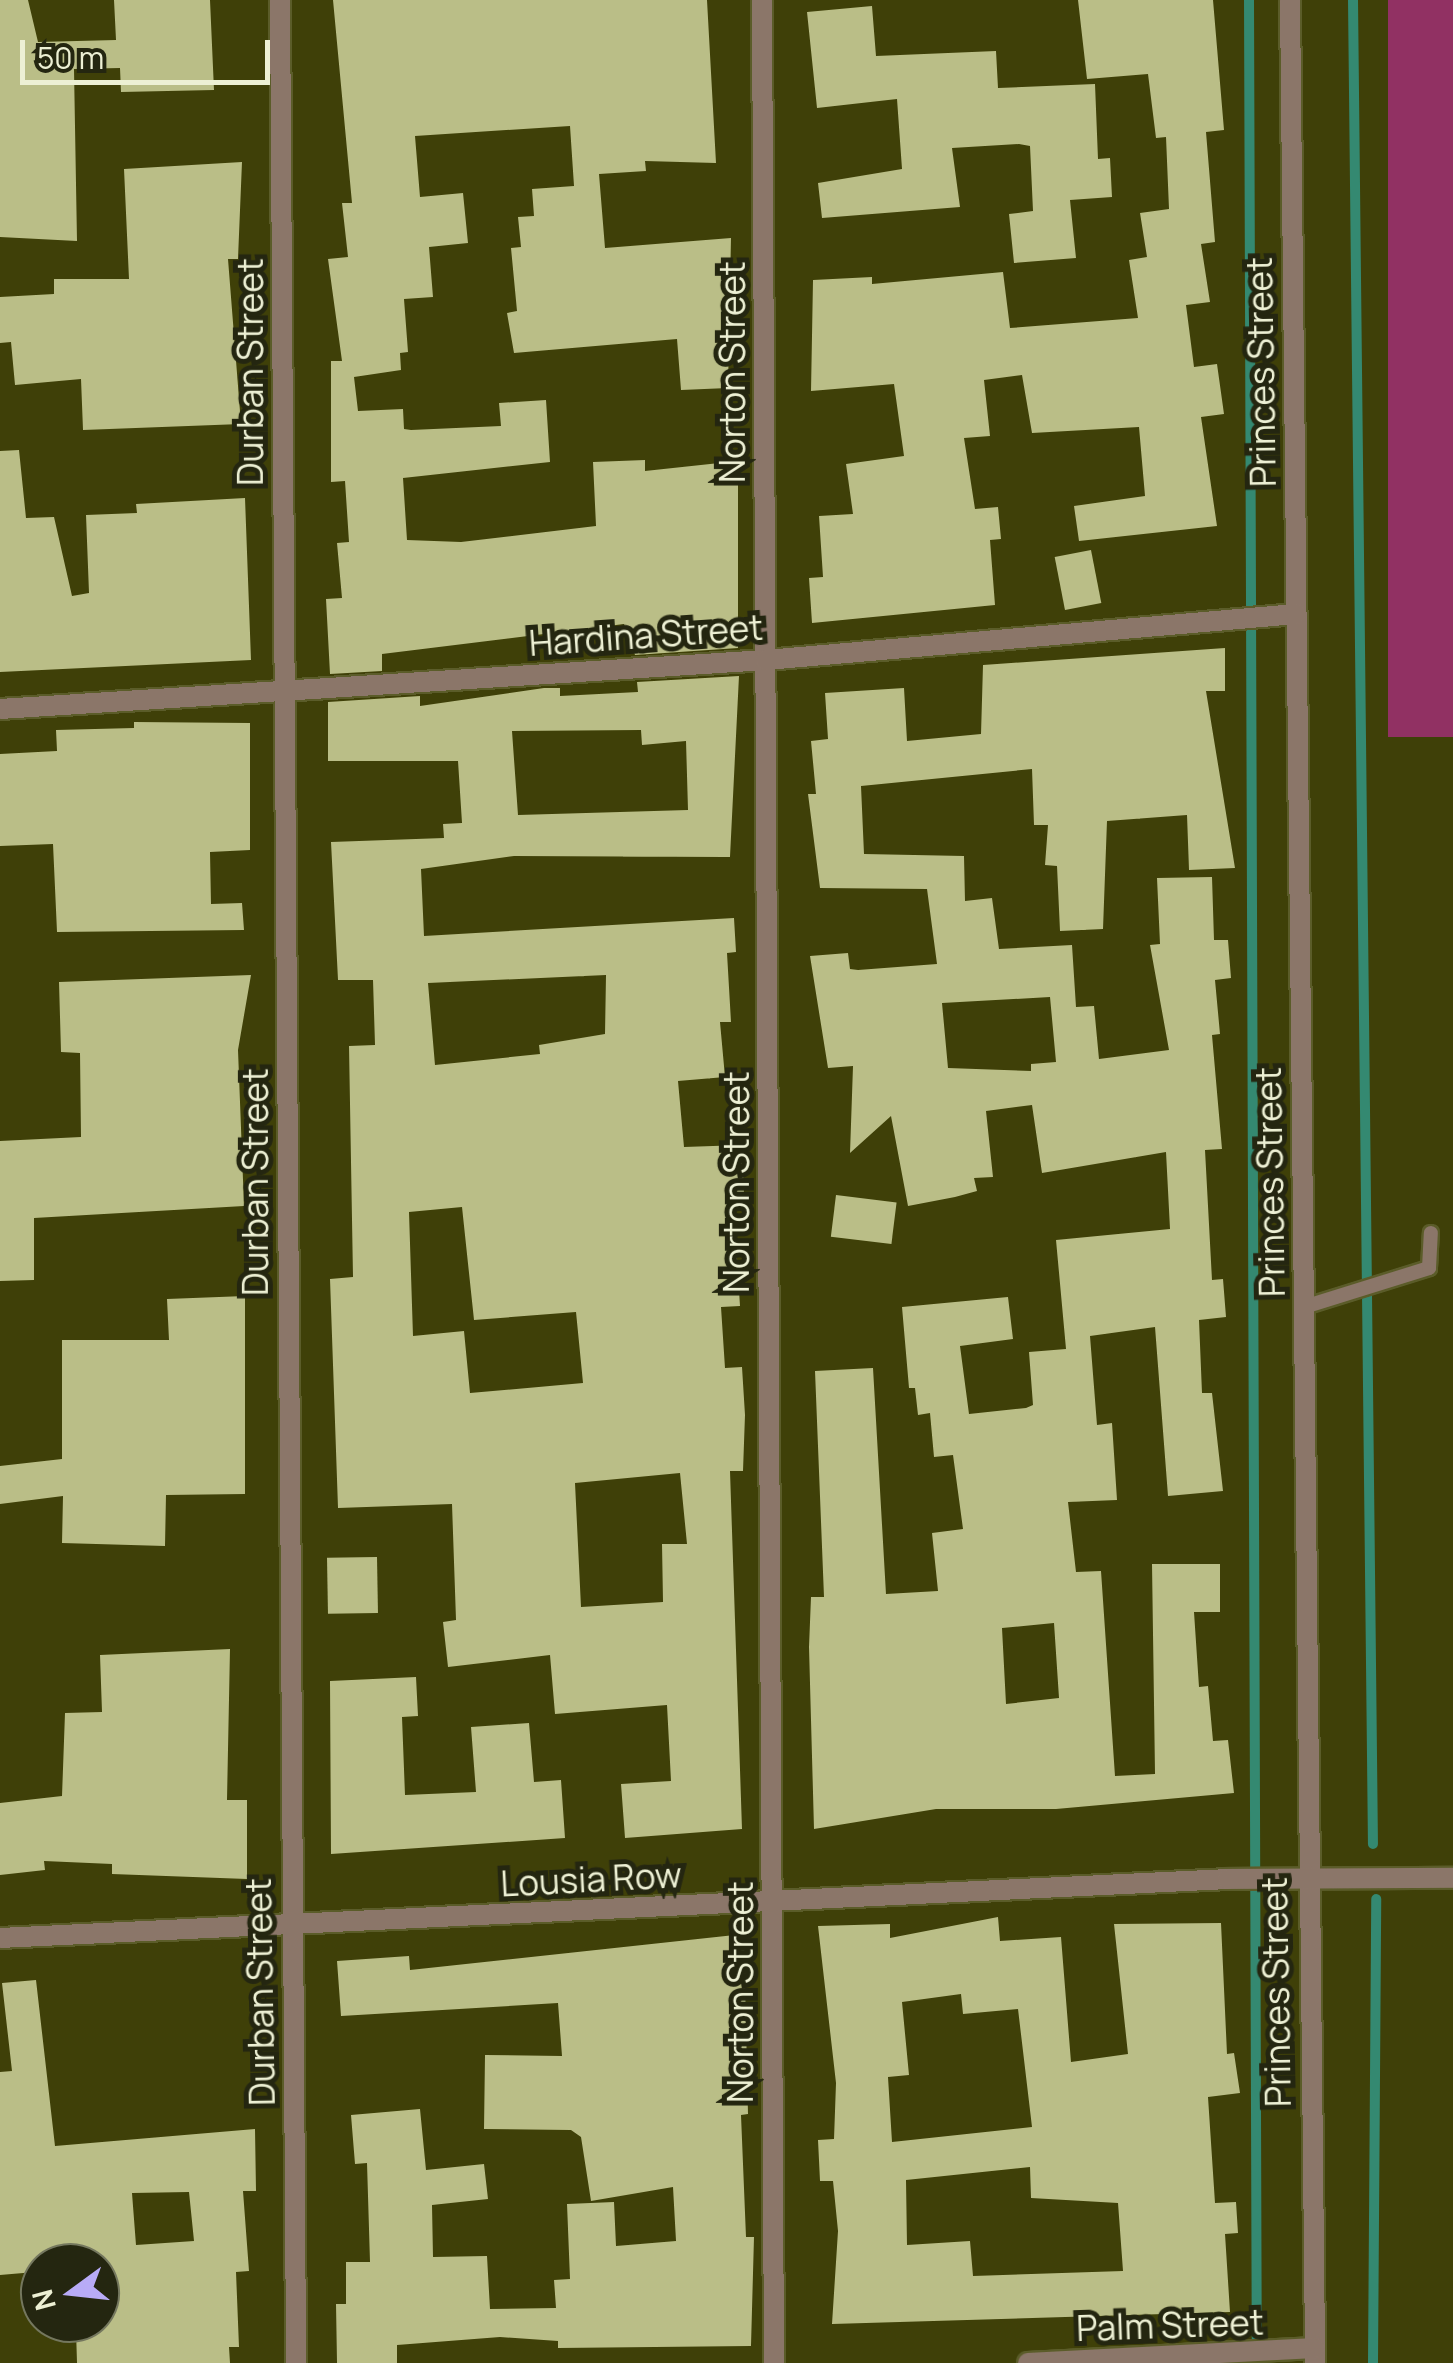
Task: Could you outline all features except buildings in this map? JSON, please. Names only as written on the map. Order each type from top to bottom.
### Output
[{"type":"street","name":"Durban Street","points":[[280,0],[296,2363]]},
{"type":"street","name":"Norton Street","points":[[762,0],[774,2363]]},
{"type":"street","name":"Princes Street","points":[[1290,0],[1306,1876],[1315,2356]]},
{"type":"street","name":"Hardina Street","points":[[0,709],[766,660],[1296,614]]},
{"type":"street","name":"Lousia Row","points":[[0,1938],[1228,1879],[1453,1878]]},
{"type":"street","name":"Palm Street","points":[[1028,2363],[1284,2352],[1315,2356]]},
{"type":"lane","points":[[1304,1307],[1431,1266],[1431,1233]]},
{"type":"shaded area","points":[[1388,0],[1453,0],[1453,737],[1388,737]]},
{"type":"waterway","points":[[1249,0],[1257,2363]]},
{"type":"waterway","points":[[1353,0],[1373,1844]]},
{"type":"waterway","points":[[1373,2363],[1376,1899]]}]
